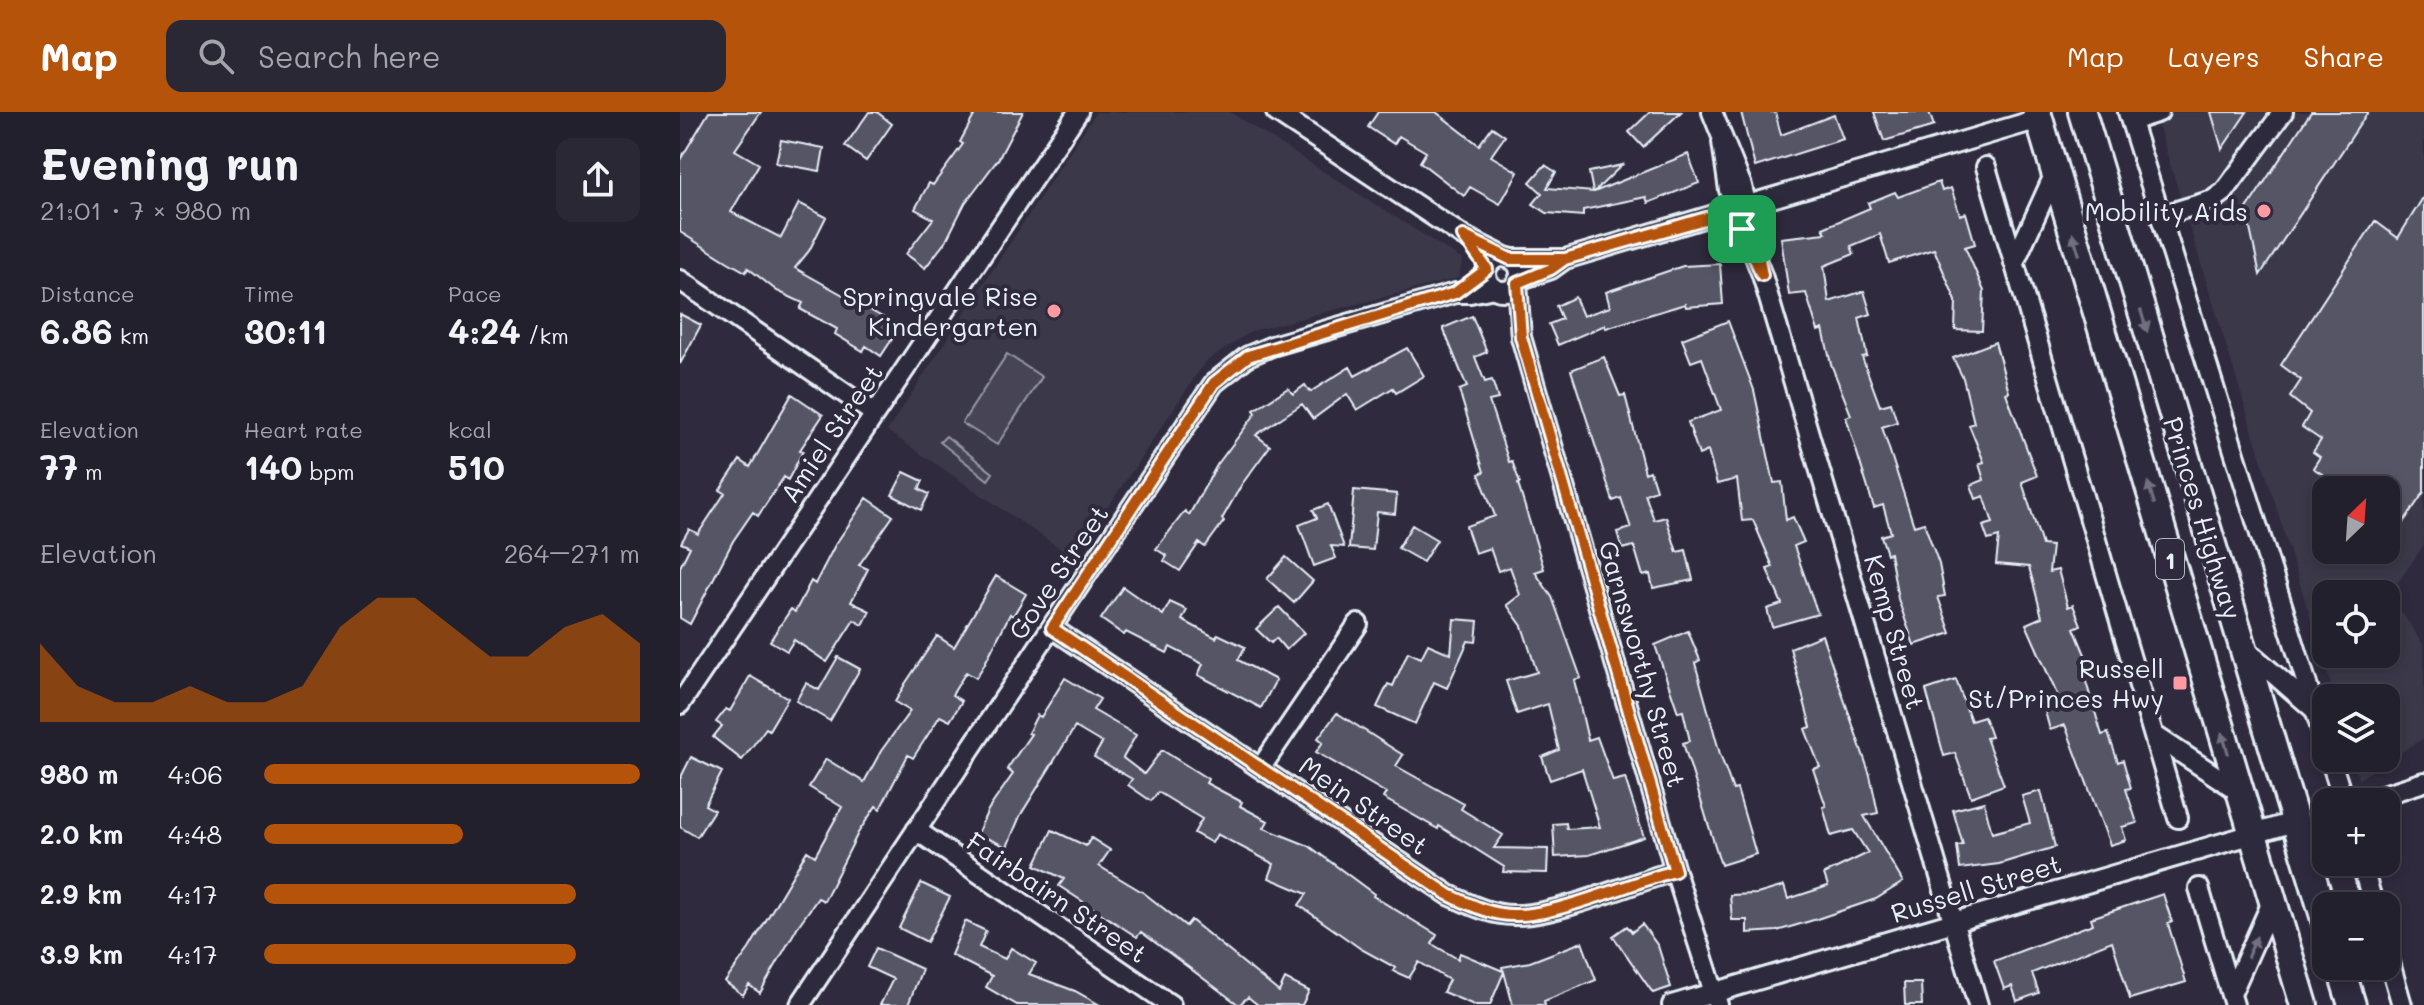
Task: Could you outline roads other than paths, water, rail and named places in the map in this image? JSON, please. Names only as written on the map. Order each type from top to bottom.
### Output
[{"type":"highway","points":[[2038,116],[2066,112]]},
{"type":"highway","name":"Princes Highway","points":[[2082,112],[2316,892]]},
{"type":"highway","name":"Princes Highway","points":[[2038,116],[2304,1005]]},
{"type":"highway","points":[[2344,980],[2352,1005]]},
{"type":"street","name":"Amiel Street","points":[[680,704],[1078,112]]},
{"type":"street","points":[[1276,112],[1463,236],[1508,258],[1519,270],[1518,281]]},
{"type":"street","name":"Kemp Street","points":[[1712,112],[1978,1005]]},
{"type":"street","points":[[2129,117],[2159,112]]},
{"type":"street","points":[[2160,216],[2213,200],[2224,192],[2283,112]]},
{"type":"street","points":[[1565,259],[1551,269],[1518,281],[1507,290],[1491,279],[1493,260],[1565,259],[1742,208],[2038,116]]},
{"type":"street","name":"Princes Highway","points":[[2129,117],[2312,700]]},
{"type":"street","points":[[1986,167],[2178,818]]},
{"type":"street","points":[[2014,263],[2055,173]]},
{"type":"street","name":"Garnsworthy Street","points":[[1463,236],[1491,279],[1521,337],[1675,871],[1716,999]]},
{"type":"street","name":"Gove Street","points":[[800,1005],[1214,383],[1242,360],[1272,346],[1455,293],[1491,279]]},
{"type":"street","points":[[680,280],[875,414]]},
{"type":"street","name":"Garnsworthy Street","points":[[1518,281],[1521,337]]},
{"type":"street","points":[[1262,766],[1358,624]]},
{"type":"street","name":"Mein Street","points":[[1052,628],[1262,766],[1449,895],[1480,909],[1514,916],[1544,911],[1675,871]]},
{"type":"street","points":[[2242,646],[2312,707]]},
{"type":"street","points":[[2154,735],[2240,792]]},
{"type":"street","points":[[2400,790],[2424,782]]},
{"type":"street","name":"Russell Street","points":[[1672,1005],[1716,999],[1953,921],[2294,822]]},
{"type":"street","name":"Fairbairn Street","points":[[916,830],[1171,1005]]},
{"type":"street","points":[[2199,888],[2232,1000]]},
{"type":"street","points":[[2232,1000],[2273,900]]},
{"type":"street","points":[[2395,980],[2402,1005]]},
{"type":"place","name":"Mobility Aids","points":[[2264,211]]},
{"type":"place","name":"Springvale Rise Kindergarten","points":[[1054,311]]},
{"type":"place","name":"Russell St/Princes Hwy","points":[[2180,683]]}]
